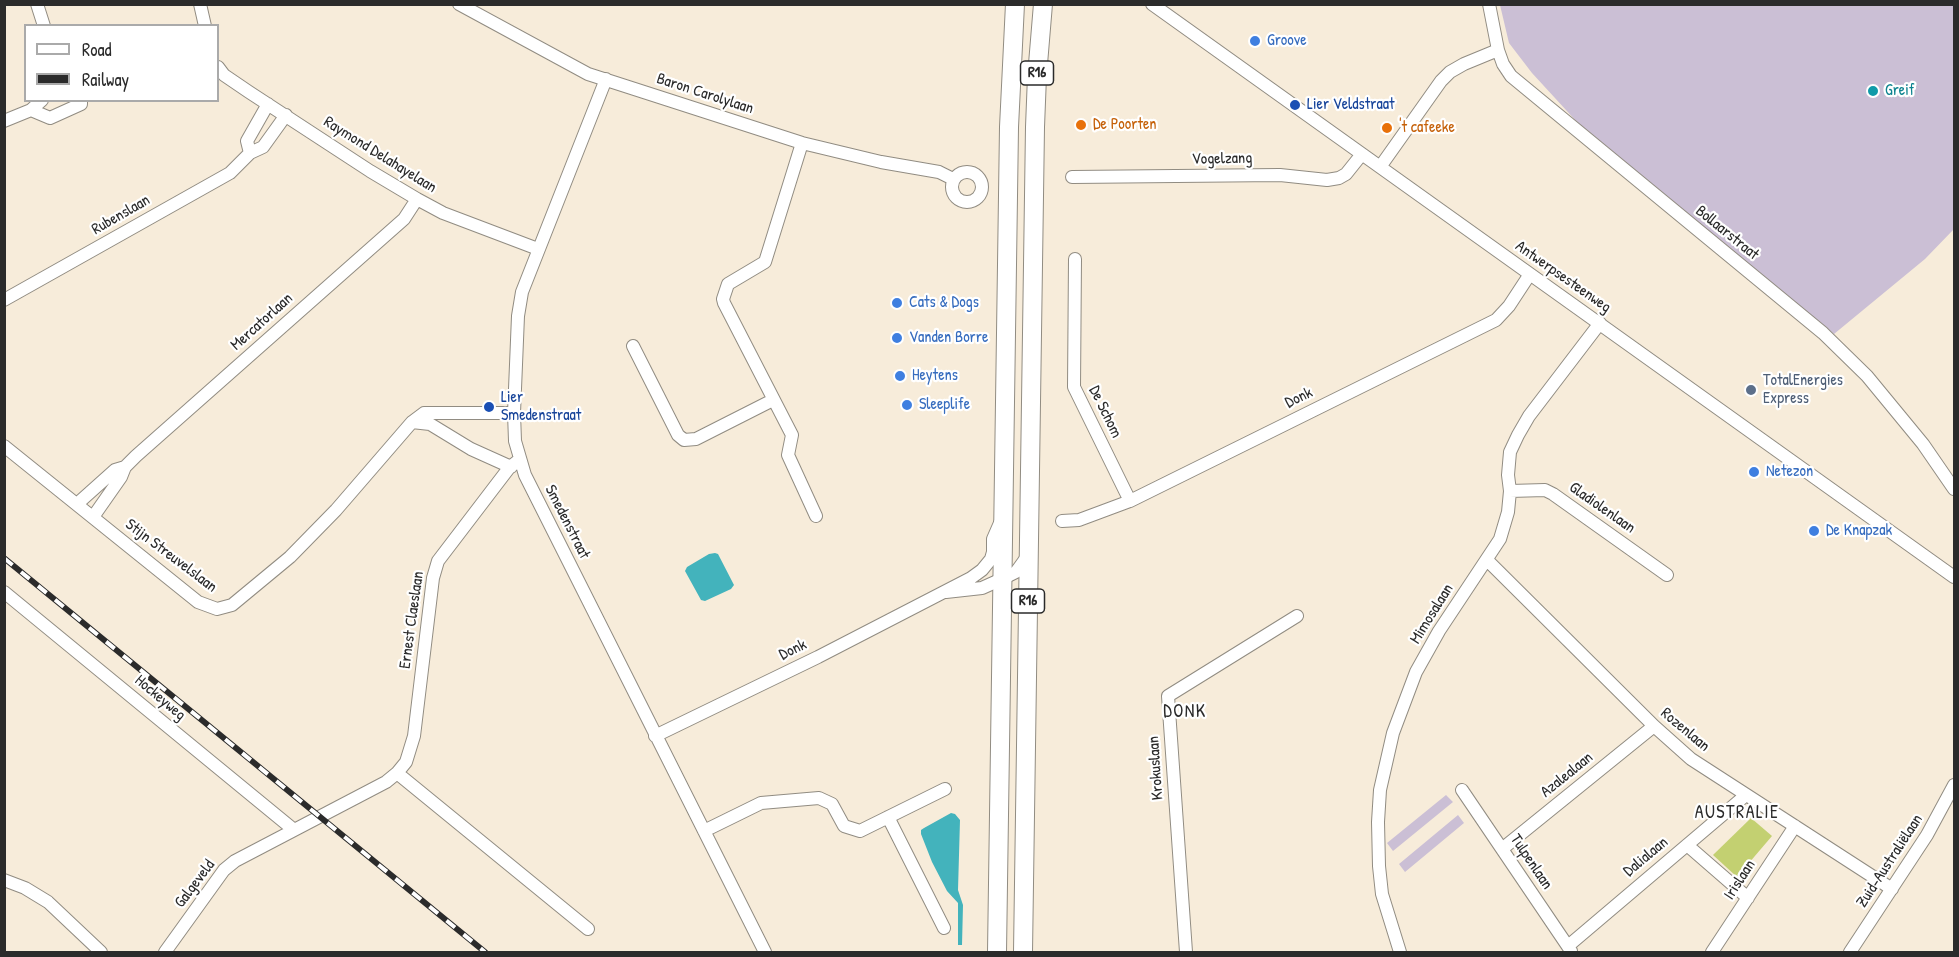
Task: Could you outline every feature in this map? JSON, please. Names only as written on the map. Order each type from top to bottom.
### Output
[{"type":"highway","name":"R16","points":[[998,952],[1009,127],[1015,4]]},
{"type":"highway","name":"R16","points":[[1023,952],[1035,127],[1044,9]]},
{"type":"street","points":[[37,4],[43,24]]},
{"type":"street","points":[[200,4],[205,24]]},
{"type":"street","name":"Baron Carolylaan","points":[[459,4],[588,74],[802,143],[871,160],[939,172],[954,179]]},
{"type":"street","name":"Antwerpsesteenweg","points":[[1152,4],[1954,577]]},
{"type":"street","name":"Bollaarstraat","points":[[1489,4],[1498,50],[1511,76],[1823,333],[1867,376],[1888,401],[1923,444],[1954,489]]},
{"type":"street","points":[[1380,167],[1446,77],[1464,64],[1498,50]]},
{"type":"street","name":"Raymond Delahayelaan","points":[[219,68],[224,75],[286,116],[417,199],[443,213],[538,249]]},
{"type":"street","name":"Smedenstraat","points":[[606,80],[522,292],[518,316],[514,413],[515,463],[525,475],[765,952]]},
{"type":"street","points":[[4,121],[31,111],[40,102]]},
{"type":"street","points":[[31,111],[50,118],[81,102]]},
{"type":"street","points":[[250,153],[247,141],[268,104]]},
{"type":"street","name":"Rubenslaan","points":[[4,300],[230,172],[250,153],[263,147],[286,116]]},
{"type":"street","points":[[802,143],[765,262],[728,284],[723,299],[792,435],[788,455],[816,516]]},
{"type":"street","name":"Vogelzang","points":[[1072,177],[1280,175],[1327,180],[1346,174],[1362,154]]},
{"type":"street","name":"Mercatorlaan","points":[[77,504],[114,470],[125,467],[404,219],[417,199]]},
{"type":"street","name":"De Schom","points":[[1075,259],[1074,387],[1130,501]]},
{"type":"street","name":"Donk","points":[[1062,521],[1079,520],[1130,501],[1496,320],[1509,306],[1530,274]]},
{"type":"street","name":"Mimosalaan","points":[[1400,952],[1382,894],[1379,866],[1380,790],[1393,733],[1416,672],[1439,631],[1496,547],[1504,530],[1510,491],[1508,475],[1510,452],[1518,435],[1528,416],[1600,323]]},
{"type":"street","points":[[633,346],[678,435],[684,440],[696,439],[773,400]]},
{"type":"street","name":"Stijn Streuvelslaan","points":[[4,446],[198,602],[217,609],[232,605],[290,557],[336,510],[412,422],[424,412],[514,413]]},
{"type":"street","points":[[412,422],[430,424],[480,453],[515,463]]},
{"type":"street","name":"Ernest Claeslaan","points":[[294,830],[386,782],[406,762],[414,736],[433,578],[438,561],[515,463]]},
{"type":"street","name":"Mercatorlaan","points":[[93,517],[121,477],[125,467]]},
{"type":"street","name":"Gladiolenlaan","points":[[1510,491],[1545,490],[1553,494],[1667,575]]},
{"type":"street","name":"Donk","points":[[655,736],[818,657],[971,578],[988,563],[993,552],[993,539],[1003,516]]},
{"type":"street","name":"Donk","points":[[944,592],[982,588],[1016,572],[1029,554]]},
{"type":"street","name":"Rozenlaan","points":[[1487,560],[1654,726],[1691,759],[1892,889]]},
{"type":"street","points":[[982,588],[1002,606]]},
{"type":"street","name":"Hockeyweg","points":[[4,592],[294,830]]},
{"type":"street","name":"Krokuslaan","points":[[1186,952],[1168,696],[1297,616]]},
{"type":"street","name":"Azalealaan","points":[[1502,849],[1654,726]]},
{"type":"street","points":[[397,773],[588,929]]},
{"type":"street","name":"Zuid-Australiëlaan","points":[[1850,952],[1927,835],[1954,785]]},
{"type":"street","points":[[704,831],[768,802],[819,798],[832,804],[844,826],[860,831],[945,789]]},
{"type":"street","name":"Tulpenlaan","points":[[1462,790],[1570,949]]},
{"type":"street","name":"Dalialaan","points":[[1570,949],[1746,795]]},
{"type":"street","points":[[888,817],[944,928]]},
{"type":"street","name":"Irislaan","points":[[1712,952],[1795,826]]},
{"type":"street","name":"Galgeveld","points":[[165,952],[224,870],[236,861],[294,830]]},
{"type":"street","points":[[1687,845],[1748,898]]},
{"type":"street","points":[[4,880],[38,894],[101,952]]},
{"type":"shaded area","points":[[1500,5],[1954,5],[1954,229],[1925,259],[1834,334],[1577,122],[1532,73],[1509,43]]},
{"type":"shaded area","points":[[1446,795],[1453,802],[1393,851],[1387,843]]},
{"type":"shaded area","points":[[1458,815],[1464,823],[1405,872],[1399,864]]},
{"type":"green space","points":[[1751,818],[1772,836],[1737,877],[1713,855]]},
{"type":"water","points":[[715,553],[718,554],[734,585],[731,589],[705,601],[701,600],[685,571],[687,567]]},
{"type":"water","points":[[951,813],[960,820],[958,890],[963,905],[962,945],[958,945],[958,903],[947,891],[921,834],[921,830]]},
{"type":"railway","points":[[4,558],[485,952]]},
{"type":"place","name":"Groove","points":[[1255,41]]},
{"type":"place","name":"Greif","points":[[1873,91]]},
{"type":"place","name":"Lier Veldstraat","points":[[1295,105]]},
{"type":"place","name":"De Poorten","points":[[1081,125]]},
{"type":"place","name":"'t cafeeke","points":[[1387,128]]},
{"type":"place","name":"Cats & Dogs","points":[[897,303]]},
{"type":"place","name":"Vanden Borre","points":[[897,338]]},
{"type":"place","name":"Heytens","points":[[900,376]]},
{"type":"place","name":"TotalEnergies Express","points":[[1751,390]]},
{"type":"place","name":"Sleeplife","points":[[907,405]]},
{"type":"place","name":"Lier Smedenstraat","points":[[489,407]]},
{"type":"place","name":"Netezon","points":[[1754,472]]},
{"type":"place","name":"De Knapzak","points":[[1814,531]]},
{"type":"district","name":"DONK","points":[[1185,712]]},
{"type":"district","name":"AUSTRALIE","points":[[1737,813]]}]
